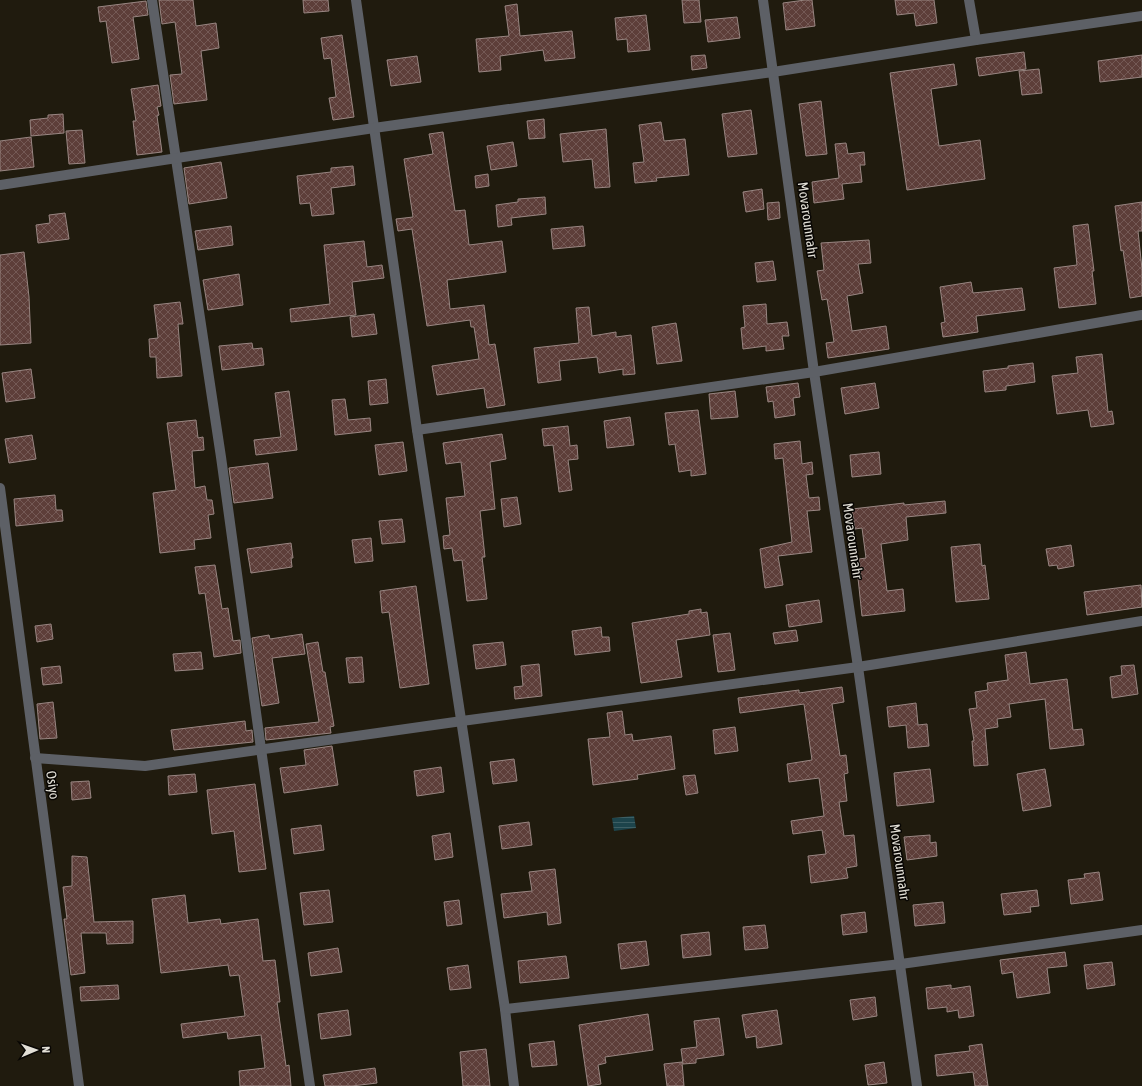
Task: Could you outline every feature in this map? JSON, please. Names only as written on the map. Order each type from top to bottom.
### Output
[{"type":"street","points":[[152,0],[221,457],[261,749],[310,1086]]},
{"type":"street","points":[[356,0],[417,430],[505,1009],[514,1086]]},
{"type":"street","name":"Movarounnahr","points":[[763,0],[814,372],[858,667],[917,1086]]},
{"type":"street","points":[[969,0],[976,40]]},
{"type":"street","points":[[0,185],[374,128],[773,72],[1142,16]]},
{"type":"street","points":[[417,430],[814,372],[1142,315]]},
{"type":"street","name":"Osiyo","points":[[0,488],[79,1086]]},
{"type":"street","points":[[35,758],[145,766],[858,667],[1142,621]]},
{"type":"street","points":[[505,1009],[900,964],[1142,930]]},
{"type":"water","points":[[634,816],[636,828],[614,831],[612,818]]},
{"type":"building","points":[[159,0],[193,0],[196,26],[216,23],[219,48],[201,51],[207,100],[174,104],[170,75],[182,74],[175,22],[162,24]]},
{"type":"building","points":[[303,0],[328,0],[329,11],[304,13]]},
{"type":"building","points":[[682,0],[699,0],[701,22],[684,23]]},
{"type":"building","points":[[812,0],[815,26],[786,30],[783,3]]},
{"type":"building","points":[[895,0],[934,0],[937,23],[916,26],[914,13],[897,15]]},
{"type":"building","points":[[146,1],[148,15],[133,17],[139,59],[112,63],[106,21],[100,22],[98,7]]},
{"type":"building","points":[[517,4],[520,36],[572,31],[575,58],[545,61],[543,50],[500,56],[501,70],[479,72],[476,39],[509,36],[505,6]]},
{"type":"building","points":[[646,15],[650,50],[628,52],[627,39],[617,40],[615,18]]},
{"type":"building","points":[[737,17],[740,38],[708,42],[705,20]]},
{"type":"building","points":[[342,35],[354,117],[333,120],[329,98],[336,97],[331,58],[324,59],[321,38]]},
{"type":"building","points":[[1024,52],[1026,69],[979,76],[976,58]]},
{"type":"building","points":[[705,55],[707,68],[692,70],[691,56]]},
{"type":"building","points":[[1142,55],[1142,77],[1100,82],[1098,61]]},
{"type":"building","points":[[417,56],[421,82],[391,86],[387,60]]},
{"type":"building","points":[[954,64],[957,85],[931,89],[939,146],[980,140],[985,179],[907,190],[890,73]]},
{"type":"building","points":[[1039,69],[1042,93],[1022,95],[1019,71]]},
{"type":"building","points":[[158,85],[161,106],[157,107],[159,115],[157,116],[162,152],[137,155],[133,121],[136,121],[131,89]]},
{"type":"building","points":[[821,101],[827,154],[806,156],[799,104]]},
{"type":"building","points":[[751,110],[757,154],[728,157],[722,114]]},
{"type":"building","points":[[63,114],[64,133],[31,136],[30,120],[48,118],[48,115]]},
{"type":"building","points":[[544,119],[545,138],[529,139],[527,121]]},
{"type":"building","points":[[661,122],[664,141],[685,139],[689,175],[656,178],[657,181],[635,183],[633,163],[644,162],[639,125]]},
{"type":"building","points":[[606,129],[610,187],[595,188],[592,159],[563,162],[560,134]]},
{"type":"building","points":[[82,130],[85,163],[69,164],[66,131]]},
{"type":"building","points":[[443,132],[455,211],[465,210],[469,245],[502,241],[506,272],[447,280],[450,309],[484,305],[489,345],[495,344],[505,405],[487,408],[484,388],[437,395],[432,366],[479,359],[474,327],[471,327],[470,320],[427,326],[412,229],[398,231],[396,219],[413,217],[404,159],[433,154],[429,134]]},
{"type":"building","points":[[31,137],[34,167],[0,171],[0,141]]},
{"type":"building","points":[[513,142],[517,166],[491,170],[487,146]]},
{"type":"building","points":[[846,143],[848,154],[864,152],[865,165],[860,165],[862,182],[842,184],[844,199],[814,203],[812,182],[839,178],[835,144]]},
{"type":"building","points":[[221,162],[227,198],[189,204],[184,168]]},
{"type":"building","points":[[353,166],[355,185],[331,188],[334,214],[312,216],[310,203],[300,204],[297,176],[331,172],[331,168]]},
{"type":"building","points":[[488,174],[489,186],[476,188],[475,176]]},
{"type":"building","points":[[762,189],[764,209],[746,212],[743,192]]},
{"type":"building","points":[[545,197],[546,214],[511,218],[512,225],[498,227],[496,205],[518,202],[518,199]]},
{"type":"building","points":[[779,202],[780,218],[768,220],[767,203]]},
{"type":"building","points":[[1142,202],[1142,231],[1138,231],[1142,269],[1142,296],[1130,298],[1123,250],[1121,251],[1115,206]]},
{"type":"building","points":[[65,213],[69,239],[38,243],[36,225],[50,223],[49,215]]},
{"type":"building","points":[[1088,224],[1094,271],[1092,271],[1096,304],[1059,308],[1054,268],[1077,265],[1073,226]]},
{"type":"building","points":[[231,226],[233,245],[198,250],[195,231]]},
{"type":"building","points":[[583,226],[585,246],[553,249],[551,229]]},
{"type":"building","points":[[869,240],[871,263],[858,264],[863,293],[847,296],[852,331],[886,326],[889,349],[828,358],[826,343],[834,342],[827,299],[822,300],[817,271],[824,270],[821,243]]},
{"type":"building","points":[[364,241],[367,267],[382,265],[384,278],[352,282],[356,315],[291,322],[290,309],[330,304],[324,245]]},
{"type":"building","points":[[24,252],[29,297],[31,343],[0,345],[0,255]]},
{"type":"building","points":[[773,261],[776,280],[757,282],[755,263]]},
{"type":"building","points":[[239,274],[243,305],[208,310],[203,280]]},
{"type":"building","points":[[971,282],[973,293],[1022,288],[1025,310],[976,316],[978,332],[943,337],[941,323],[945,322],[940,287]]},
{"type":"building","points":[[180,302],[183,324],[178,324],[182,376],[157,378],[156,357],[150,357],[149,339],[158,338],[154,305]]},
{"type":"building","points":[[766,304],[767,324],[787,322],[789,336],[782,336],[784,349],[766,351],[766,346],[743,349],[741,328],[745,327],[743,306]]},
{"type":"building","points":[[589,307],[592,336],[616,332],[616,337],[631,335],[635,374],[623,375],[623,369],[599,373],[597,357],[559,361],[561,380],[538,383],[534,348],[579,343],[576,308]]},
{"type":"building","points":[[374,314],[377,334],[352,337],[350,317]]},
{"type":"building","points":[[676,323],[682,361],[657,364],[652,327]]},
{"type":"building","points":[[252,343],[253,349],[262,348],[264,365],[222,370],[219,346]]},
{"type":"building","points":[[1102,354],[1108,412],[1112,411],[1114,424],[1091,427],[1088,410],[1057,414],[1052,376],[1078,373],[1076,357]]},
{"type":"building","points":[[1033,363],[1035,382],[1006,386],[1006,390],[985,392],[983,371]]},
{"type":"building","points":[[31,369],[35,398],[6,402],[2,373]]},
{"type":"building","points":[[386,379],[388,403],[370,405],[368,381]]},
{"type":"building","points":[[798,383],[800,397],[793,398],[795,415],[775,418],[773,401],[768,402],[766,387]]},
{"type":"building","points":[[875,383],[879,408],[845,414],[841,388]]},
{"type":"building","points":[[289,391],[297,450],[256,455],[254,440],[281,437],[275,393]]},
{"type":"building","points":[[735,391],[738,417],[711,419],[709,394]]},
{"type":"building","points":[[345,399],[348,420],[370,418],[371,431],[335,435],[332,400]]},
{"type":"building","points":[[698,410],[706,474],[691,476],[691,470],[679,472],[675,444],[669,445],[665,413]]},
{"type":"building","points":[[630,417],[634,445],[607,448],[604,421]]},
{"type":"building","points":[[196,420],[198,438],[203,437],[204,450],[192,451],[195,488],[205,486],[207,500],[212,500],[214,514],[208,515],[211,538],[194,540],[195,549],[160,553],[153,493],[176,490],[167,423]]},
{"type":"building","points":[[568,426],[570,446],[577,445],[578,459],[568,460],[572,490],[559,492],[553,445],[544,446],[542,429]]},
{"type":"building","points":[[502,434],[506,459],[490,462],[495,509],[480,511],[485,557],[482,557],[487,599],[467,601],[462,560],[454,561],[452,548],[444,549],[443,536],[450,535],[446,498],[465,496],[461,462],[446,464],[443,443]]},
{"type":"building","points":[[32,435],[36,459],[9,463],[5,439]]},
{"type":"building","points":[[800,441],[802,464],[812,462],[813,474],[806,475],[809,498],[819,497],[820,510],[807,511],[812,552],[778,556],[783,585],[765,588],[760,549],[792,542],[783,458],[775,459],[774,444]]},
{"type":"building","points":[[403,442],[407,471],[379,475],[375,445]]},
{"type":"building","points":[[879,452],[881,474],[852,477],[850,455]]},
{"type":"building","points":[[268,463],[273,498],[234,503],[229,468]]},
{"type":"building","points":[[55,495],[56,510],[62,510],[63,521],[16,526],[14,499]]},
{"type":"building","points":[[517,497],[521,524],[504,527],[501,499]]},
{"type":"building","points":[[945,501],[946,513],[906,517],[908,540],[881,544],[887,591],[903,589],[905,611],[862,616],[858,578],[861,578],[859,559],[866,558],[862,528],[855,529],[852,509],[904,503],[904,505]]},
{"type":"building","points":[[402,519],[405,542],[382,544],[379,521]]},
{"type":"building","points":[[371,538],[373,561],[355,563],[352,540]]},
{"type":"building","points":[[291,543],[293,558],[291,558],[292,567],[251,573],[247,549]]},
{"type":"building","points":[[980,544],[982,566],[985,565],[989,599],[956,602],[951,547]]},
{"type":"building","points":[[1071,545],[1074,566],[1058,569],[1057,565],[1049,566],[1046,549]]},
{"type":"building","points":[[215,565],[222,609],[228,608],[233,641],[240,640],[241,653],[214,657],[205,593],[199,594],[195,567]]},
{"type":"building","points":[[1141,585],[1142,607],[1087,615],[1084,592]]},
{"type":"building","points":[[416,586],[429,684],[400,688],[389,612],[382,613],[380,591]]},
{"type":"building","points":[[819,600],[822,622],[789,627],[786,605]]},
{"type":"building","points":[[701,609],[701,613],[707,612],[710,635],[676,640],[682,677],[641,683],[632,623],[689,614],[689,611]]},
{"type":"building","points":[[51,624],[53,639],[37,642],[35,626]]},
{"type":"building","points":[[601,627],[602,637],[609,637],[610,651],[575,655],[572,631]]},
{"type":"building","points":[[796,630],[798,641],[775,644],[773,633]]},
{"type":"building","points":[[730,633],[735,670],[718,672],[713,635]]},
{"type":"building","points":[[302,634],[305,654],[272,658],[279,703],[262,706],[252,638],[269,635],[270,639]]},
{"type":"building","points":[[318,642],[323,672],[325,672],[334,726],[330,727],[331,733],[266,740],[265,728],[319,722],[306,644]]},
{"type":"building","points":[[503,642],[506,665],[476,669],[473,645]]},
{"type":"building","points":[[201,652],[203,669],[175,671],[173,654]]},
{"type":"building","points":[[1026,652],[1030,684],[1067,679],[1073,730],[1082,729],[1084,745],[1050,749],[1045,699],[1009,704],[1011,717],[997,719],[998,727],[985,729],[988,765],[974,766],[972,741],[974,741],[969,709],[977,708],[975,692],[988,690],[987,683],[1008,680],[1005,655]]},
{"type":"building","points":[[362,657],[364,682],[349,683],[346,658]]},
{"type":"building","points":[[539,664],[542,696],[515,699],[514,687],[523,686],[521,666]]},
{"type":"building","points":[[1134,665],[1138,694],[1112,698],[1110,677],[1122,675],[1121,666]]},
{"type":"building","points":[[60,666],[62,683],[43,685],[41,668]]},
{"type":"building","points":[[842,687],[844,702],[832,704],[840,756],[846,755],[848,773],[844,774],[847,801],[839,802],[844,836],[854,835],[857,866],[846,868],[848,878],[811,883],[808,856],[826,854],[822,830],[793,834],[791,821],[824,816],[819,778],[789,782],[787,764],[812,760],[804,704],[740,713],[738,698],[799,690],[799,693]]},
{"type":"building","points":[[53,702],[57,738],[40,739],[37,704]]},
{"type":"building","points":[[916,703],[918,725],[927,724],[929,746],[908,748],[906,725],[889,727],[887,707]]},
{"type":"building","points":[[622,711],[625,735],[632,734],[633,741],[671,736],[675,769],[637,775],[638,779],[593,785],[588,739],[610,737],[607,713]]},
{"type":"building","points":[[245,721],[246,731],[252,730],[253,742],[174,750],[171,730]]},
{"type":"building","points":[[735,727],[738,751],[715,754],[713,730]]},
{"type":"building","points":[[332,746],[338,785],[284,793],[280,768],[306,765],[304,750]]},
{"type":"building","points":[[514,759],[517,781],[493,784],[490,762]]},
{"type":"building","points":[[441,767],[444,792],[417,796],[414,771]]},
{"type":"building","points":[[930,769],[934,802],[897,806],[894,773]]},
{"type":"building","points":[[1045,769],[1051,806],[1023,811],[1017,774]]},
{"type":"building","points":[[195,774],[197,792],[169,795],[168,776]]},
{"type":"building","points":[[695,775],[698,793],[686,795],[683,776]]},
{"type":"building","points":[[89,781],[91,798],[72,800],[71,782]]},
{"type":"building","points":[[255,784],[266,869],[239,872],[234,831],[212,834],[207,790]]},
{"type":"building","points":[[529,822],[532,845],[502,849],[499,826]]},
{"type":"building","points":[[321,825],[324,850],[294,854],[291,829]]},
{"type":"building","points":[[450,833],[453,857],[435,860],[432,836]]},
{"type":"building","points":[[930,835],[930,843],[936,842],[937,856],[907,860],[904,837]]},
{"type":"building","points":[[72,856],[87,857],[94,922],[133,921],[133,943],[107,944],[106,933],[81,933],[85,973],[71,975],[64,919],[67,919],[63,887],[72,886]]},
{"type":"building","points":[[555,869],[561,923],[548,925],[547,912],[504,918],[501,894],[532,891],[529,872]]},
{"type":"building","points":[[1099,872],[1103,900],[1071,904],[1068,880],[1085,878],[1084,874]]},
{"type":"building","points":[[329,890],[333,922],[304,925],[300,893]]},
{"type":"building","points":[[1037,890],[1039,906],[1030,907],[1031,912],[1004,915],[1001,894]]},
{"type":"building","points":[[185,895],[188,923],[220,919],[221,924],[258,919],[263,961],[275,960],[280,1002],[277,1002],[286,1066],[289,1065],[291,1086],[240,1086],[239,1071],[265,1068],[261,1035],[228,1039],[227,1032],[183,1038],[181,1024],[245,1016],[239,975],[230,976],[228,965],[161,973],[152,899]]},
{"type":"building","points":[[459,900],[462,924],[447,926],[444,902]]},
{"type":"building","points":[[943,902],[945,923],[915,926],[913,905]]},
{"type":"building","points":[[865,912],[867,932],[843,935],[841,915]]},
{"type":"building","points":[[765,925],[768,948],[745,950],[743,927]]},
{"type":"building","points":[[709,932],[711,955],[683,958],[681,935]]},
{"type":"building","points":[[646,941],[649,965],[621,969],[618,944]]},
{"type":"building","points":[[338,948],[342,972],[311,976],[308,953]]},
{"type":"building","points":[[1065,952],[1067,966],[1047,968],[1050,993],[1017,998],[1013,972],[1002,974],[1000,960]]},
{"type":"building","points":[[566,956],[569,978],[520,983],[518,961]]},
{"type":"building","points":[[1112,962],[1115,985],[1087,989],[1084,965]]},
{"type":"building","points":[[468,965],[471,988],[450,990],[447,968]]},
{"type":"building","points":[[118,985],[119,999],[81,1001],[80,987]]},
{"type":"building","points":[[951,985],[951,989],[970,986],[974,1016],[959,1018],[958,1010],[947,1012],[947,1007],[928,1009],[926,988]]},
{"type":"building","points":[[875,997],[877,1016],[853,1020],[850,1000]]},
{"type":"building","points":[[348,1010],[351,1035],[321,1039],[318,1014]]},
{"type":"building","points":[[777,1010],[782,1044],[757,1048],[756,1036],[746,1038],[742,1015]]},
{"type":"building","points":[[648,1014],[653,1050],[605,1057],[606,1063],[598,1065],[601,1084],[588,1086],[579,1025]]},
{"type":"building","points":[[719,1018],[724,1055],[696,1059],[696,1063],[683,1064],[681,1049],[697,1047],[694,1021]]},
{"type":"building","points":[[554,1041],[557,1065],[532,1067],[529,1044]]},
{"type":"building","points":[[982,1044],[988,1086],[975,1086],[973,1072],[937,1076],[935,1055],[970,1051],[969,1046]]},
{"type":"building","points":[[486,1049],[490,1086],[463,1086],[460,1052]]},
{"type":"building","points":[[682,1062],[684,1086],[667,1086],[664,1064]]},
{"type":"building","points":[[884,1062],[887,1083],[868,1085],[865,1065]]},
{"type":"building","points":[[375,1068],[377,1083],[352,1086],[325,1086],[323,1075]]}]
